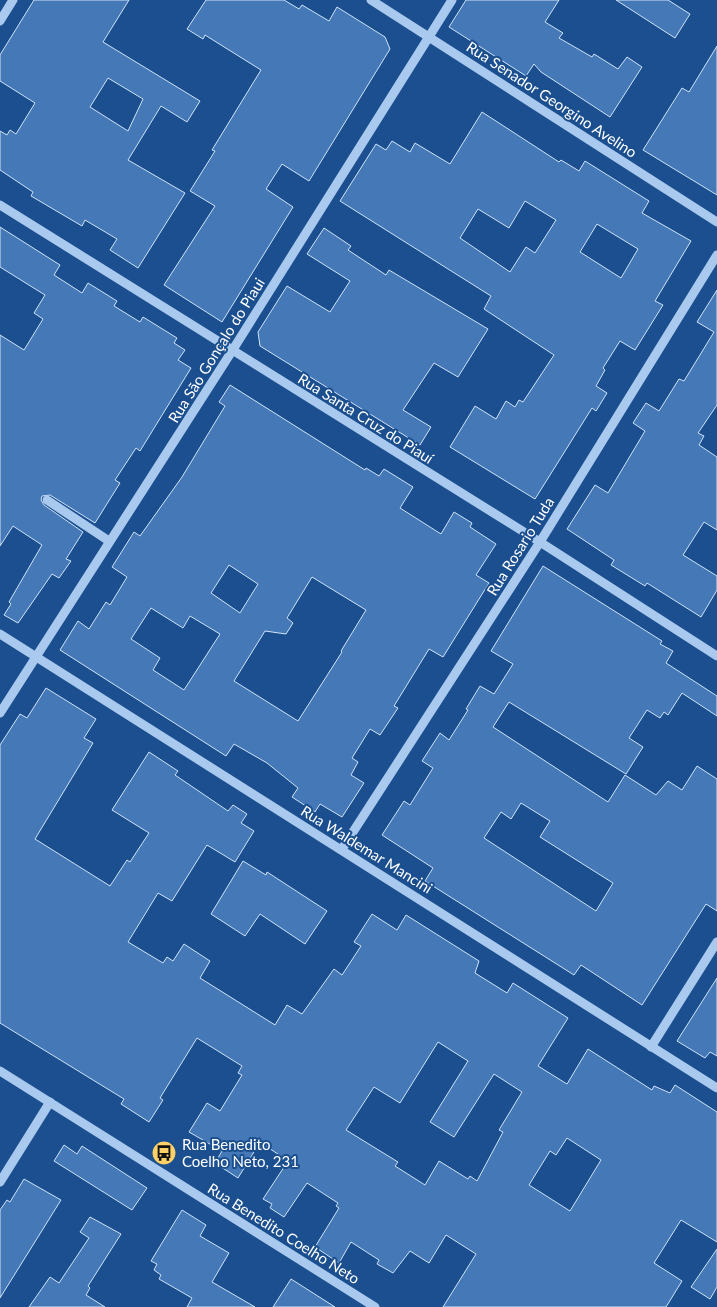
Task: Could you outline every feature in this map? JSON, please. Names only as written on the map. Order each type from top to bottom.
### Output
[{"type":"street","points":[[0,21],[13,0]]},
{"type":"street","name":"Rua Senador Georgino Avelino","points":[[371,0],[717,222]]},
{"type":"street","name":"Rua São Gonçalo do Piaui","points":[[0,713],[232,351],[452,0]]},
{"type":"street","name":"Rua Santa Cruz do Piauí","points":[[0,205],[540,542],[717,656]]},
{"type":"street","name":"Rua Rosario Tuda","points":[[342,849],[540,542],[717,255]]},
{"type":"street","points":[[47,500],[109,541]]},
{"type":"street","name":"Rua Waldemar Mancini","points":[[0,634],[717,1088]]},
{"type":"street","points":[[651,1046],[717,942]]},
{"type":"street","name":"Rua Benedito Coelho Neto","points":[[0,1071],[375,1307]]},
{"type":"street","points":[[0,1182],[50,1102]]},
{"type":"building","points":[[34,0],[129,0],[103,42],[200,101],[187,122],[161,106],[128,160],[185,193],[138,268],[110,250],[117,239],[85,220],[82,226],[31,196],[33,192],[0,170],[0,131],[7,135],[10,130],[16,134],[35,103],[0,81],[0,55]],"holes":[[[108,78],[143,99],[128,131],[90,107]]]},
{"type":"building","points":[[206,0],[284,0],[299,9],[302,5],[329,21],[337,7],[385,37],[390,49],[309,181],[282,164],[266,189],[293,207],[222,322],[164,285],[215,206],[190,191],[215,151],[212,150],[261,70],[205,35],[203,39],[187,29]]},
{"type":"building","points":[[466,0],[559,0],[545,22],[563,33],[559,38],[592,57],[594,54],[618,69],[627,57],[642,67],[610,117],[541,72],[534,64],[526,76],[449,27]]},
{"type":"building","points":[[616,0],[668,0],[690,14],[675,38]]},
{"type":"building","points":[[717,46],[717,195],[643,150],[682,88],[689,92]]},
{"type":"building","points":[[482,112],[559,162],[561,160],[579,171],[585,161],[649,201],[642,213],[691,241],[655,301],[663,305],[635,350],[620,341],[603,368],[605,370],[596,386],[607,393],[596,411],[592,408],[535,499],[450,447],[475,406],[496,419],[506,401],[515,407],[519,400],[523,402],[554,355],[484,309],[491,296],[340,201],[376,144],[386,150],[392,141],[410,152],[415,143],[450,164]],"holes":[[[525,201],[556,220],[535,253],[526,247],[510,272],[460,238],[478,209],[509,228]],[[597,224],[638,249],[621,278],[580,252]]]},
{"type":"building","points":[[0,227],[60,265],[54,275],[82,293],[88,283],[117,301],[114,306],[140,322],[143,317],[177,338],[174,343],[185,350],[178,360],[191,368],[140,451],[136,448],[115,480],[120,483],[95,523],[50,495],[42,496],[41,500],[44,505],[83,532],[66,559],[71,561],[59,578],[52,574],[18,623],[4,615],[11,604],[9,602],[42,545],[13,526],[0,546],[0,335],[24,350],[43,319],[34,313],[45,295],[0,267]]},
{"type":"building","points":[[324,228],[351,246],[348,250],[386,275],[389,270],[488,329],[458,377],[434,363],[403,410],[431,427],[420,445],[260,346],[258,332],[287,286],[330,312],[350,281],[307,254]]},
{"type":"building","points":[[717,290],[717,405],[698,433],[704,436],[699,445],[717,457],[717,530],[704,522],[683,555],[717,576],[717,590],[701,617],[647,583],[645,586],[611,565],[614,560],[567,529],[595,485],[608,493],[645,431],[633,423],[646,403],[659,411],[679,379],[684,381],[714,332],[697,322]]},
{"type":"building","points":[[230,385],[365,470],[366,468],[379,476],[384,469],[413,487],[400,508],[441,534],[454,512],[472,523],[470,527],[496,544],[476,575],[489,583],[443,657],[429,649],[394,706],[398,708],[380,735],[370,729],[352,758],[358,762],[351,775],[364,783],[342,817],[320,804],[315,812],[292,797],[298,788],[267,763],[234,744],[226,756],[60,650],[78,621],[89,629],[106,602],[110,605],[127,577],[112,567],[134,532],[140,536],[182,477],[225,406],[219,402]],"holes":[[[229,565],[258,584],[240,613],[211,593]],[[312,577],[366,610],[298,721],[234,681],[265,631],[286,634],[293,623],[287,618]],[[151,608],[183,628],[190,616],[220,634],[184,690],[153,670],[160,658],[131,639]]]},
{"type":"building","points":[[543,566],[662,641],[660,644],[673,651],[666,663],[717,696],[717,716],[682,693],[668,715],[664,712],[660,718],[647,710],[629,738],[643,747],[626,774],[509,702],[493,727],[608,802],[625,775],[656,795],[668,781],[682,790],[697,766],[717,779],[717,911],[706,904],[642,1005],[581,965],[574,975],[425,881],[433,868],[382,835],[404,801],[410,805],[433,768],[422,761],[440,733],[449,740],[468,710],[466,709],[480,686],[494,694],[513,664],[491,651]],"holes":[[[521,803],[550,821],[540,837],[613,883],[596,911],[484,838],[501,812],[511,819]]]},
{"type":"building","points":[[46,688],[96,719],[84,738],[93,743],[35,839],[110,886],[127,860],[130,862],[149,833],[112,810],[149,752],[178,771],[175,775],[228,811],[233,805],[247,814],[241,823],[254,831],[235,862],[207,845],[172,901],[158,893],[128,942],[163,963],[167,957],[173,961],[184,944],[210,961],[200,978],[275,1025],[287,1005],[302,1014],[334,969],[342,975],[361,946],[354,942],[372,914],[397,930],[406,915],[479,961],[475,973],[507,993],[513,983],[568,1018],[538,1066],[567,1084],[588,1049],[652,1090],[654,1086],[670,1093],[675,1085],[717,1112],[717,1242],[681,1220],[654,1263],[682,1281],[666,1307],[443,1307],[476,1254],[446,1235],[429,1263],[410,1251],[393,1273],[377,1264],[379,1260],[351,1242],[339,1263],[315,1247],[339,1208],[336,1206],[338,1203],[307,1183],[284,1217],[270,1208],[272,1204],[263,1199],[288,1161],[260,1142],[238,1178],[215,1163],[222,1151],[189,1132],[207,1103],[220,1111],[242,1075],[238,1073],[242,1066],[197,1038],[160,1098],[163,1100],[149,1122],[121,1104],[124,1099],[0,1023],[0,745],[20,714],[27,718]],"holes":[[[438,1042],[468,1061],[430,1122],[454,1137],[494,1074],[522,1092],[499,1130],[503,1132],[477,1181],[470,1176],[468,1179],[439,1161],[425,1185],[395,1166],[398,1162],[346,1130],[374,1087],[400,1103]],[[567,1138],[601,1160],[570,1211],[529,1185],[550,1151],[556,1155]]]},
{"type":"building","points":[[243,861],[266,875],[267,872],[327,911],[305,944],[260,914],[245,936],[211,914]]},
{"type":"building","points":[[717,978],[717,1056],[710,1052],[705,1058],[677,1041]]},
{"type":"building","points":[[64,1145],[77,1154],[82,1146],[147,1188],[132,1210],[54,1161]]},
{"type":"building","points":[[24,1179],[61,1200],[0,1298],[0,1210],[7,1200],[10,1202]]},
{"type":"building","points":[[182,1210],[206,1225],[200,1236],[229,1253],[212,1282],[255,1307],[187,1307],[192,1298],[159,1279],[161,1275],[154,1270],[157,1264],[151,1261]]},
{"type":"building","points":[[90,1217],[121,1234],[88,1286],[90,1288],[86,1295],[105,1307],[29,1307],[50,1277],[59,1283],[89,1238],[80,1232]]},
{"type":"building","points":[[717,1249],[717,1287],[710,1299],[691,1287]]},
{"type":"building","points":[[291,1279],[335,1307],[273,1307]]},
{"type":"place","name":"Rua Benedito Coelho Neto, 231","points":[[164,1153]]}]
